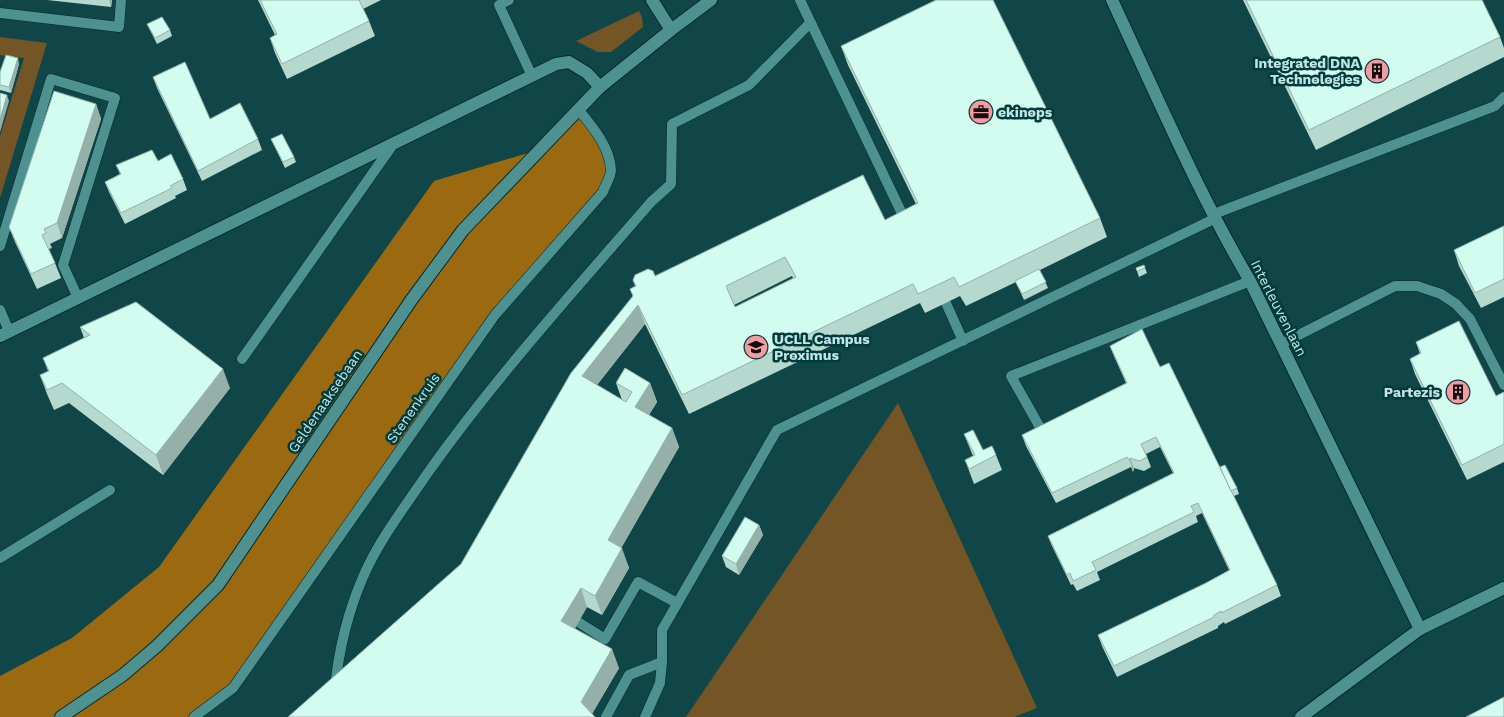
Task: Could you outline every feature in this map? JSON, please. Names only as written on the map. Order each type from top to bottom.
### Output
[{"type":"street","points":[[652,0],[671,30]]},
{"type":"street","name":"Geldenaaksebaan","points":[[62,717],[123,675],[157,646],[218,585],[412,299],[463,230],[600,87],[711,0]]},
{"type":"street","name":"Interleuvenlaan","points":[[1112,0],[1192,172],[1250,281],[1420,629]]},
{"type":"street","points":[[4,333],[556,64],[570,62],[587,73],[600,87]]},
{"type":"street","points":[[1301,717],[1420,629],[1504,588]]},
{"type":"lane","points":[[0,13],[119,27],[122,0]]},
{"type":"lane","points":[[509,0],[499,5],[532,76]]},
{"type":"lane","points":[[800,0],[910,230]]},
{"type":"lane","points":[[334,698],[338,660],[349,615],[363,577],[381,540],[455,435],[525,347],[651,202],[670,184],[672,124],[749,85],[810,23]]},
{"type":"lane","points":[[0,246],[51,79],[115,98],[63,265],[78,298]]},
{"type":"lane","points":[[645,717],[660,683],[662,630],[777,430],[963,341],[1215,216],[1495,106],[1504,96]]},
{"type":"lane","name":"Stenenkruis","points":[[194,717],[232,688],[495,315],[603,192],[611,172],[608,152],[591,125],[578,110]]},
{"type":"lane","points":[[242,359],[395,142]]},
{"type":"lane","points":[[1042,431],[1011,376],[1250,281]]},
{"type":"lane","points":[[1281,344],[1395,286],[1417,286],[1441,294],[1456,304],[1470,319],[1504,385]]},
{"type":"lane","points":[[946,303],[963,341]]},
{"type":"lane","points":[[0,310],[4,333]]},
{"type":"lane","points":[[0,558],[110,490]]},
{"type":"lane","points":[[578,622],[605,639],[638,582],[677,603]]},
{"type":"lane","points":[[606,717],[629,675],[662,662]]},
{"type":"shaded area","points":[[639,11],[643,27],[611,52],[598,52],[576,41]]},
{"type":"shaded area","points":[[0,37],[47,43],[0,198],[0,136],[24,58],[0,55]]},
{"type":"shaded area","points":[[578,109],[608,152],[611,172],[603,192],[495,315],[233,688],[194,717],[0,717],[0,676],[72,638],[159,567],[434,181],[538,150]]},
{"type":"shaded area","points":[[898,403],[1037,708],[1014,717],[686,717]]},
{"type":"building","points":[[260,0],[359,0],[369,21],[282,64],[270,38],[277,34]]},
{"type":"building","points":[[936,0],[993,0],[1100,218],[959,287],[954,277],[918,294],[913,284],[682,395],[638,305],[582,376],[626,402],[632,392],[616,383],[625,368],[650,383],[635,407],[672,428],[608,540],[622,548],[595,596],[581,588],[561,621],[612,649],[581,702],[595,717],[288,717],[461,564],[571,373],[633,296],[630,289],[636,286],[633,280],[635,275],[648,269],[653,271],[655,276],[863,175],[885,220],[918,203],[841,46]],"holes":[[[785,257],[796,277],[735,307],[726,286]]]},
{"type":"building","name":"Integrated DNA Technologies","points":[[1246,0],[1482,0],[1500,37],[1309,130]]},
{"type":"building","points":[[162,17],[170,30],[155,38],[147,24]]},
{"type":"building","points":[[6,55],[18,58],[9,87],[0,85],[0,72]]},
{"type":"building","points":[[185,62],[210,119],[240,103],[258,139],[198,171],[153,77]]},
{"type":"building","points":[[54,91],[96,104],[57,223],[44,229],[46,233],[42,235],[55,263],[31,274],[9,227]]},
{"type":"building","points":[[0,93],[7,95],[0,120]]},
{"type":"building","points":[[282,134],[294,157],[283,162],[271,139]]},
{"type":"building","points":[[152,150],[158,161],[171,154],[183,179],[170,186],[172,188],[121,213],[105,182],[121,174],[116,165]]},
{"type":"building","points":[[1504,226],[1504,279],[1475,293],[1454,250]]},
{"type":"building","points":[[1144,265],[1145,268],[1137,271],[1136,268]]},
{"type":"building","points":[[1039,269],[1046,282],[1022,294],[1015,281]]},
{"type":"building","points":[[136,302],[223,369],[156,455],[62,383],[47,390],[40,375],[49,371],[43,358],[90,335],[80,327]]},
{"type":"building","name":"Partezis","points":[[1459,321],[1496,396],[1504,392],[1504,444],[1462,465],[1410,359],[1421,353],[1416,342]]},
{"type":"building","points":[[1142,329],[1160,367],[1169,363],[1277,585],[1221,613],[1221,611],[1214,615],[1214,617],[1114,666],[1098,635],[1230,570],[1198,503],[1191,506],[1194,512],[1092,562],[1096,570],[1073,581],[1070,573],[1067,575],[1048,536],[1174,473],[1156,437],[1141,444],[1147,457],[1140,461],[1130,458],[1130,461],[1127,457],[1052,493],[1022,435],[1127,383],[1110,346]]},
{"type":"building","points":[[973,430],[983,450],[992,446],[996,455],[969,469],[965,460],[975,455],[964,434]]},
{"type":"building","points":[[1225,465],[1237,488],[1231,491],[1220,467]]},
{"type":"building","points":[[745,517],[759,525],[736,564],[722,556]]},
{"type":"building","points":[[1504,697],[1504,717],[1466,717]]},
{"type":"place","name":"Integrated DNA Technologies","points":[[1377,71]]},
{"type":"place","name":"ekinops","points":[[981,112]]},
{"type":"place","name":"UCLL Campus Proximus","points":[[756,347]]},
{"type":"place","name":"Partezis","points":[[1458,392]]}]
